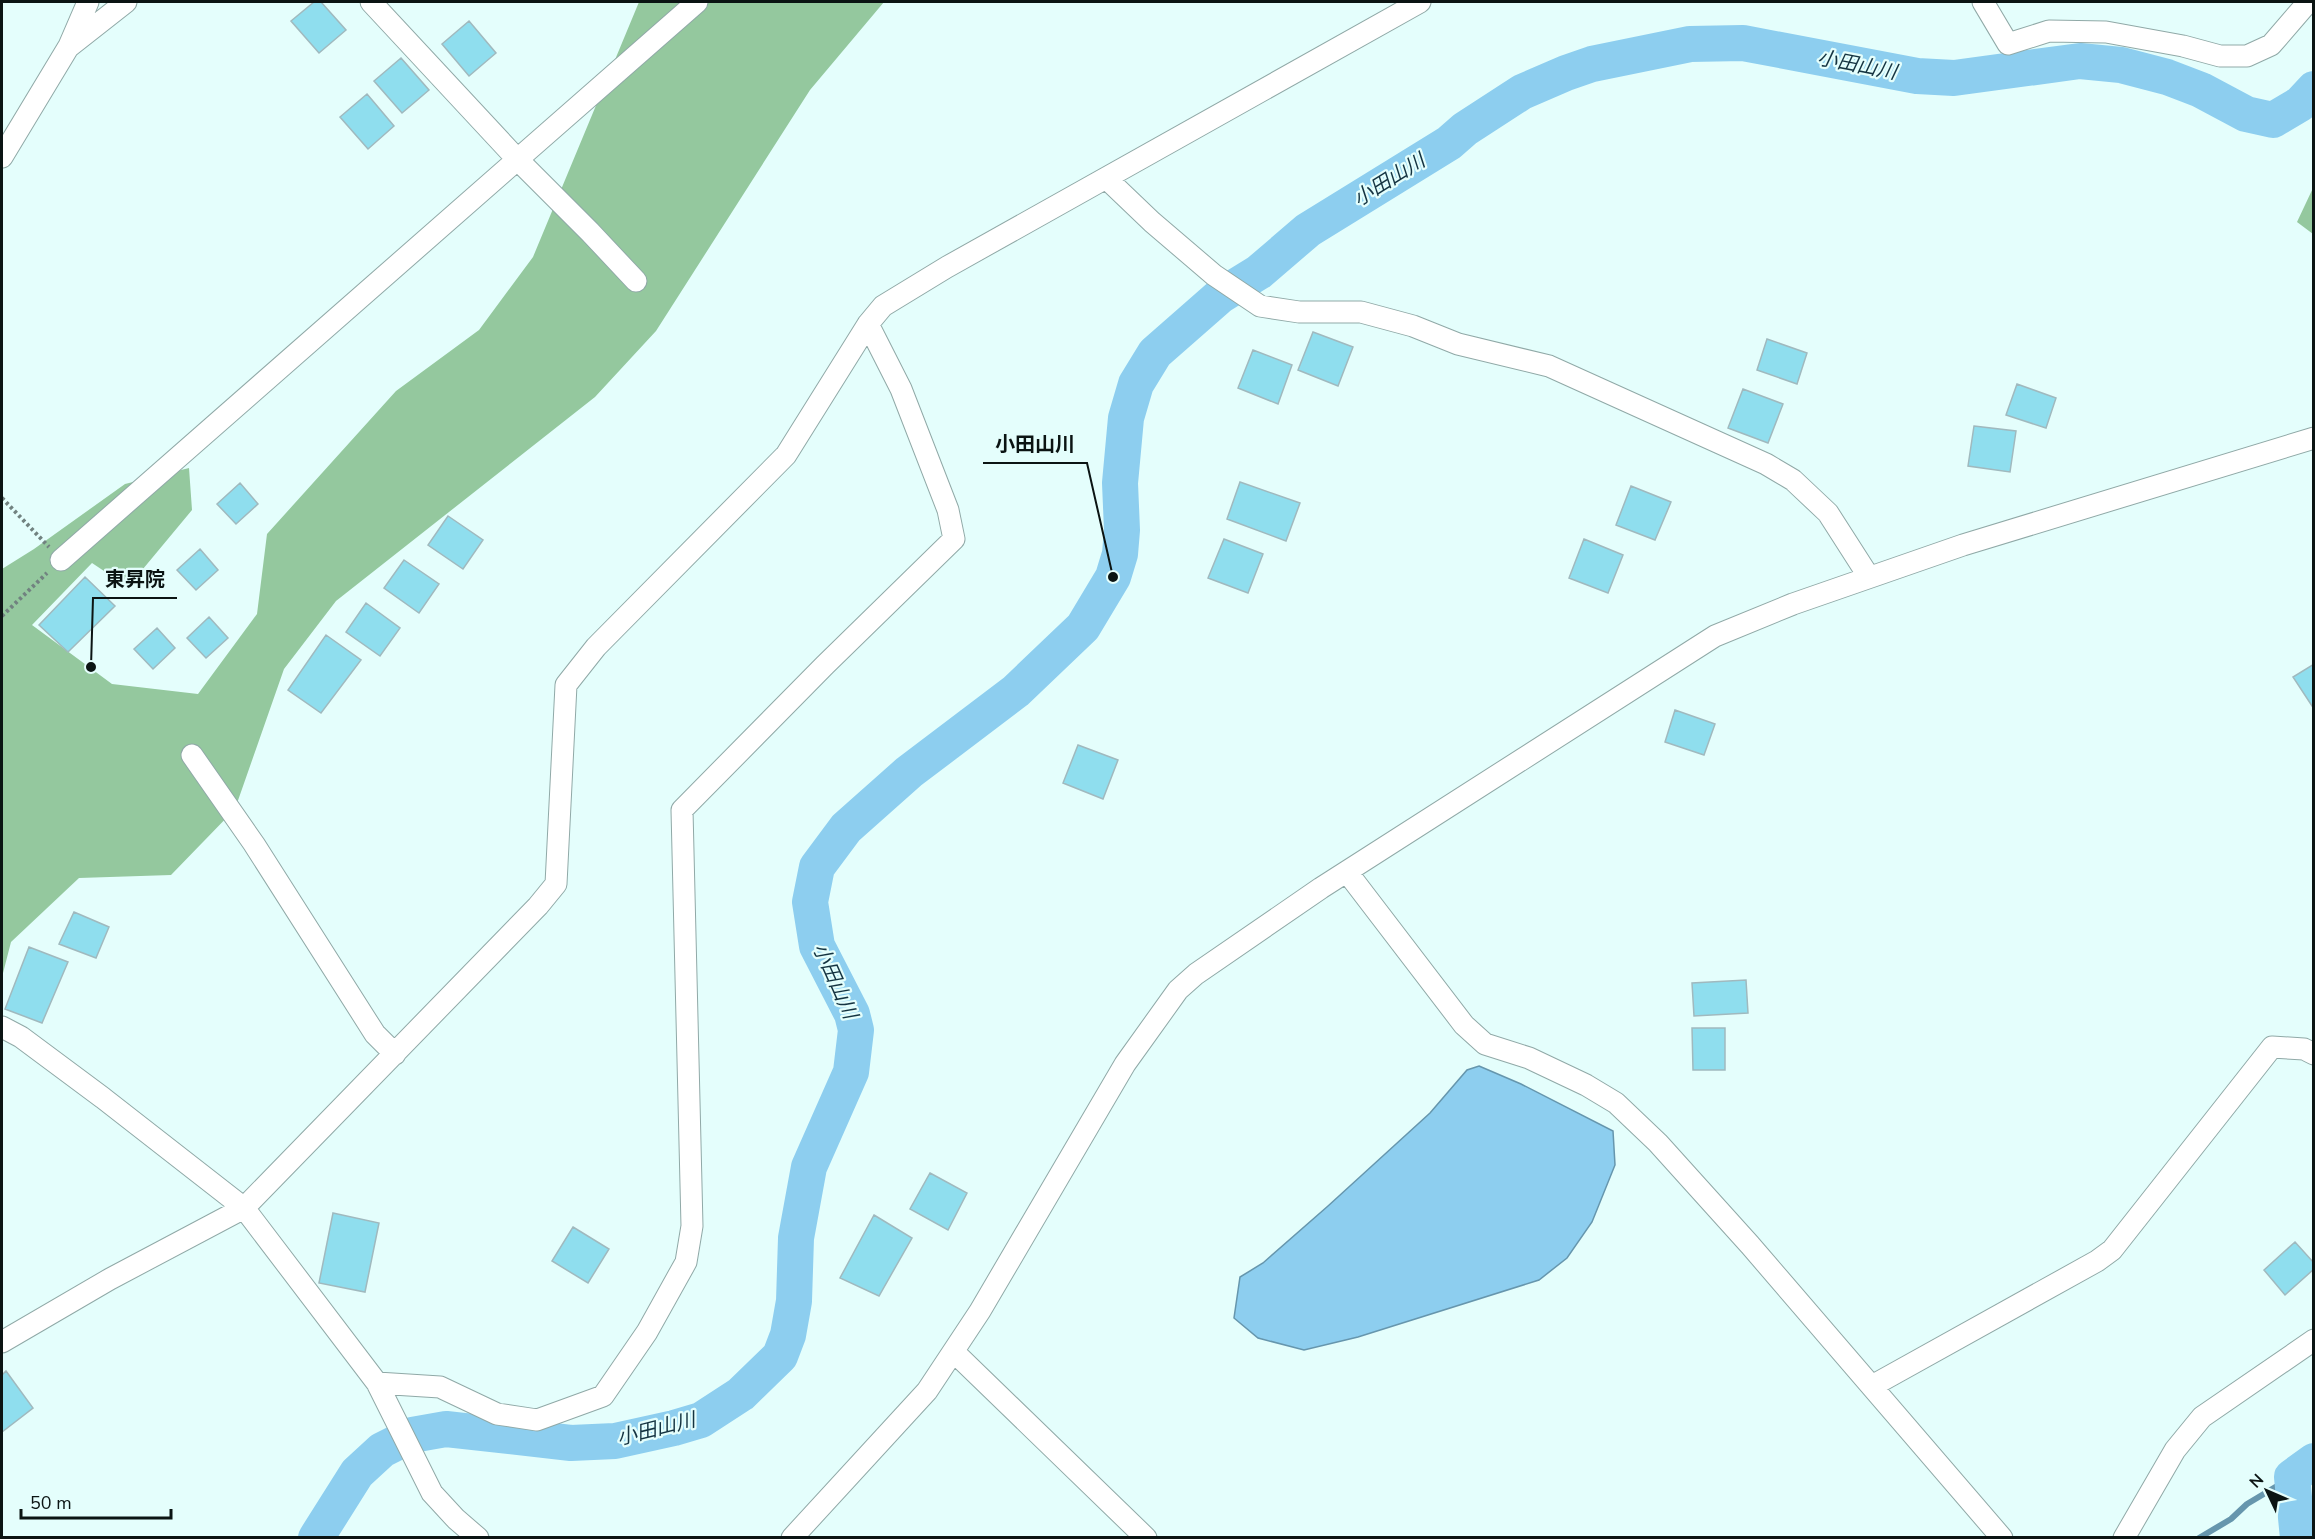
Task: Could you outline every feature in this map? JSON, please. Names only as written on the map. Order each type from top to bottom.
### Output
[{"type":"street","points":[[2,156],[69,46],[88,2]]},
{"type":"street","points":[[69,46],[126,2]]},
{"type":"street","points":[[371,2],[517,159],[636,281]]},
{"type":"street","points":[[61,560],[697,2]]},
{"type":"street","points":[[2,1342],[110,1279],[244,1208],[395,1054],[556,884],[566,685],[596,647],[786,455],[868,324],[883,306],[1420,2]]},
{"type":"street","points":[[1983,2],[2008,44],[2049,31],[2106,32],[2183,46],[2220,56],[2247,56],[2271,45],[2307,2]]},
{"type":"street","points":[[1106,178],[1152,222],[1214,275],[1260,306],[1299,312],[1361,312],[1413,326],[1458,344],[1549,366],[1766,464],[1793,480],[1828,513],[1869,577]]},
{"type":"street","points":[[376,1383],[440,1387],[497,1414],[537,1420],[603,1396],[647,1332],[686,1262],[692,1226],[682,810],[954,539],[948,510],[901,389],[868,324]]},
{"type":"street","points":[[792,1538],[927,1391],[980,1311],[1125,1064],[1178,990],[1196,974],[1347,872],[1715,636],[1869,577],[1963,545],[2310,446]]},
{"type":"street","points":[[192,755],[254,844],[375,1034],[395,1054]]},
{"type":"street","points":[[1347,872],[1464,1025],[1485,1044],[1529,1058],[1586,1085],[1616,1103],[1658,1143],[1750,1245],[2002,1538]]},
{"type":"street","points":[[2,1027],[21,1036],[244,1208],[376,1383],[432,1493],[456,1519],[478,1538]]},
{"type":"street","points":[[1872,1386],[2097,1261],[2112,1250],[2272,1047],[2304,1049],[2313,1054]]},
{"type":"street","points":[[2124,1538],[2175,1450],[2202,1417],[2313,1340]]},
{"type":"street","points":[[954,1352],[1146,1538]]},
{"type":"path","points":[[2,498],[61,560],[2,616]]},
{"type":"green space","points":[[639,2],[884,2],[810,90],[656,331],[595,397],[336,601],[284,669],[235,809],[171,875],[79,878],[11,942],[2,977],[2,569],[125,484],[189,468],[192,510],[128,587],[92,563],[32,625],[112,684],[198,694],[257,614],[267,534],[396,391],[479,330],[533,257]]},
{"type":"green space","points":[[2313,188],[2314,234],[2297,222]]},
{"type":"water","points":[[1479,1066],[1521,1084],[1613,1131],[1615,1165],[1592,1222],[1567,1258],[1539,1280],[1358,1337],[1304,1350],[1258,1338],[1234,1318],[1240,1277],[1263,1263],[1328,1206],[1430,1113],[1467,1070]]},
{"type":"building","points":[[314,2],[321,2],[346,30],[319,53],[291,21]]},
{"type":"building","points":[[469,21],[496,53],[469,76],[442,44]]},
{"type":"building","points":[[401,58],[429,90],[402,113],[374,81]]},
{"type":"building","points":[[367,94],[394,126],[368,149],[340,117]]},
{"type":"building","points":[[1313,332],[1353,347],[1338,386],[1298,370]]},
{"type":"building","points":[[1767,339],[1807,353],[1797,384],[1757,370]]},
{"type":"building","points":[[1253,350],[1292,365],[1278,404],[1238,388]]},
{"type":"building","points":[[2017,384],[2056,398],[2046,428],[2006,415]]},
{"type":"building","points":[[1743,389],[1783,404],[1768,443],[1728,428]]},
{"type":"building","points":[[1974,426],[2016,431],[2010,472],[1968,466]]},
{"type":"building","points":[[1240,482],[1300,503],[1286,541],[1227,519]]},
{"type":"building","points":[[240,483],[258,504],[236,524],[217,504]]},
{"type":"building","points":[[1631,486],[1671,502],[1655,540],[1616,525]]},
{"type":"building","points":[[448,516],[483,540],[463,569],[428,545]]},
{"type":"building","points":[[1224,539],[1263,554],[1248,593],[1208,578]]},
{"type":"building","points":[[1584,539],[1623,555],[1608,593],[1569,578]]},
{"type":"building","points":[[200,549],[218,570],[196,590],[177,570]]},
{"type":"building","points":[[404,560],[439,584],[419,613],[384,588]]},
{"type":"building","points":[[85,577],[115,606],[68,652],[39,625]]},
{"type":"building","points":[[366,603],[400,628],[380,656],[346,632]]},
{"type":"building","points":[[209,617],[228,638],[206,658],[187,638]]},
{"type":"building","points":[[157,628],[175,648],[153,669],[134,649]]},
{"type":"building","points":[[326,635],[361,660],[321,713],[288,690]]},
{"type":"building","points":[[2314,664],[2314,709],[2293,677]]},
{"type":"building","points":[[1675,710],[1715,724],[1704,755],[1665,742]]},
{"type":"building","points":[[1078,745],[1118,760],[1103,799],[1063,783]]},
{"type":"building","points":[[74,912],[109,927],[96,958],[59,944]]},
{"type":"building","points":[[29,947],[68,962],[42,1023],[5,1009]]},
{"type":"building","points":[[1746,980],[1748,1013],[1694,1016],[1692,983]]},
{"type":"building","points":[[1692,1028],[1725,1028],[1725,1070],[1693,1070]]},
{"type":"building","points":[[930,1173],[967,1193],[948,1230],[910,1209]]},
{"type":"building","points":[[333,1213],[379,1223],[365,1292],[319,1283]]},
{"type":"building","points":[[874,1215],[912,1238],[879,1296],[840,1278]]},
{"type":"building","points":[[573,1227],[609,1249],[588,1283],[552,1261]]},
{"type":"building","points":[[2295,1242],[2314,1263],[2314,1269],[2285,1295],[2264,1270]]},
{"type":"building","points":[[6,1371],[33,1408],[2,1432],[2,1375]]},
{"type":"waterway","name":"小田山川","points":[[316,1538],[357,1473],[382,1450],[412,1435],[446,1429],[571,1443],[615,1441],[701,1420],[741,1394],[780,1356],[788,1335],[794,1301],[796,1238],[809,1167],[851,1072],[856,1030],[852,1014],[817,946],[810,902],[817,867],[846,828],[909,772],[1016,691],[1083,627],[1113,577],[1120,554],[1122,530],[1120,483],[1126,418],[1136,384],[1155,353],[1220,296],[1259,272],[1308,230],[1449,143],[1465,129],[1522,92],[1592,64],[1690,44],[1743,43],[1917,76],[1954,78],[2080,61],[2121,65],[2167,77],[2201,90],[2246,114],[2273,120],[2300,104],[2314,89]]},
{"type":"waterway","points":[[2298,1538],[2292,1477],[2314,1461]]},
{"type":"waterway","points":[[2199,1538],[2231,1519],[2247,1504],[2292,1477]]},
{"type":"place","name":"小田山川","points":[[1113,577]]},
{"type":"place","name":"東昇院","points":[[91,667]]}]
